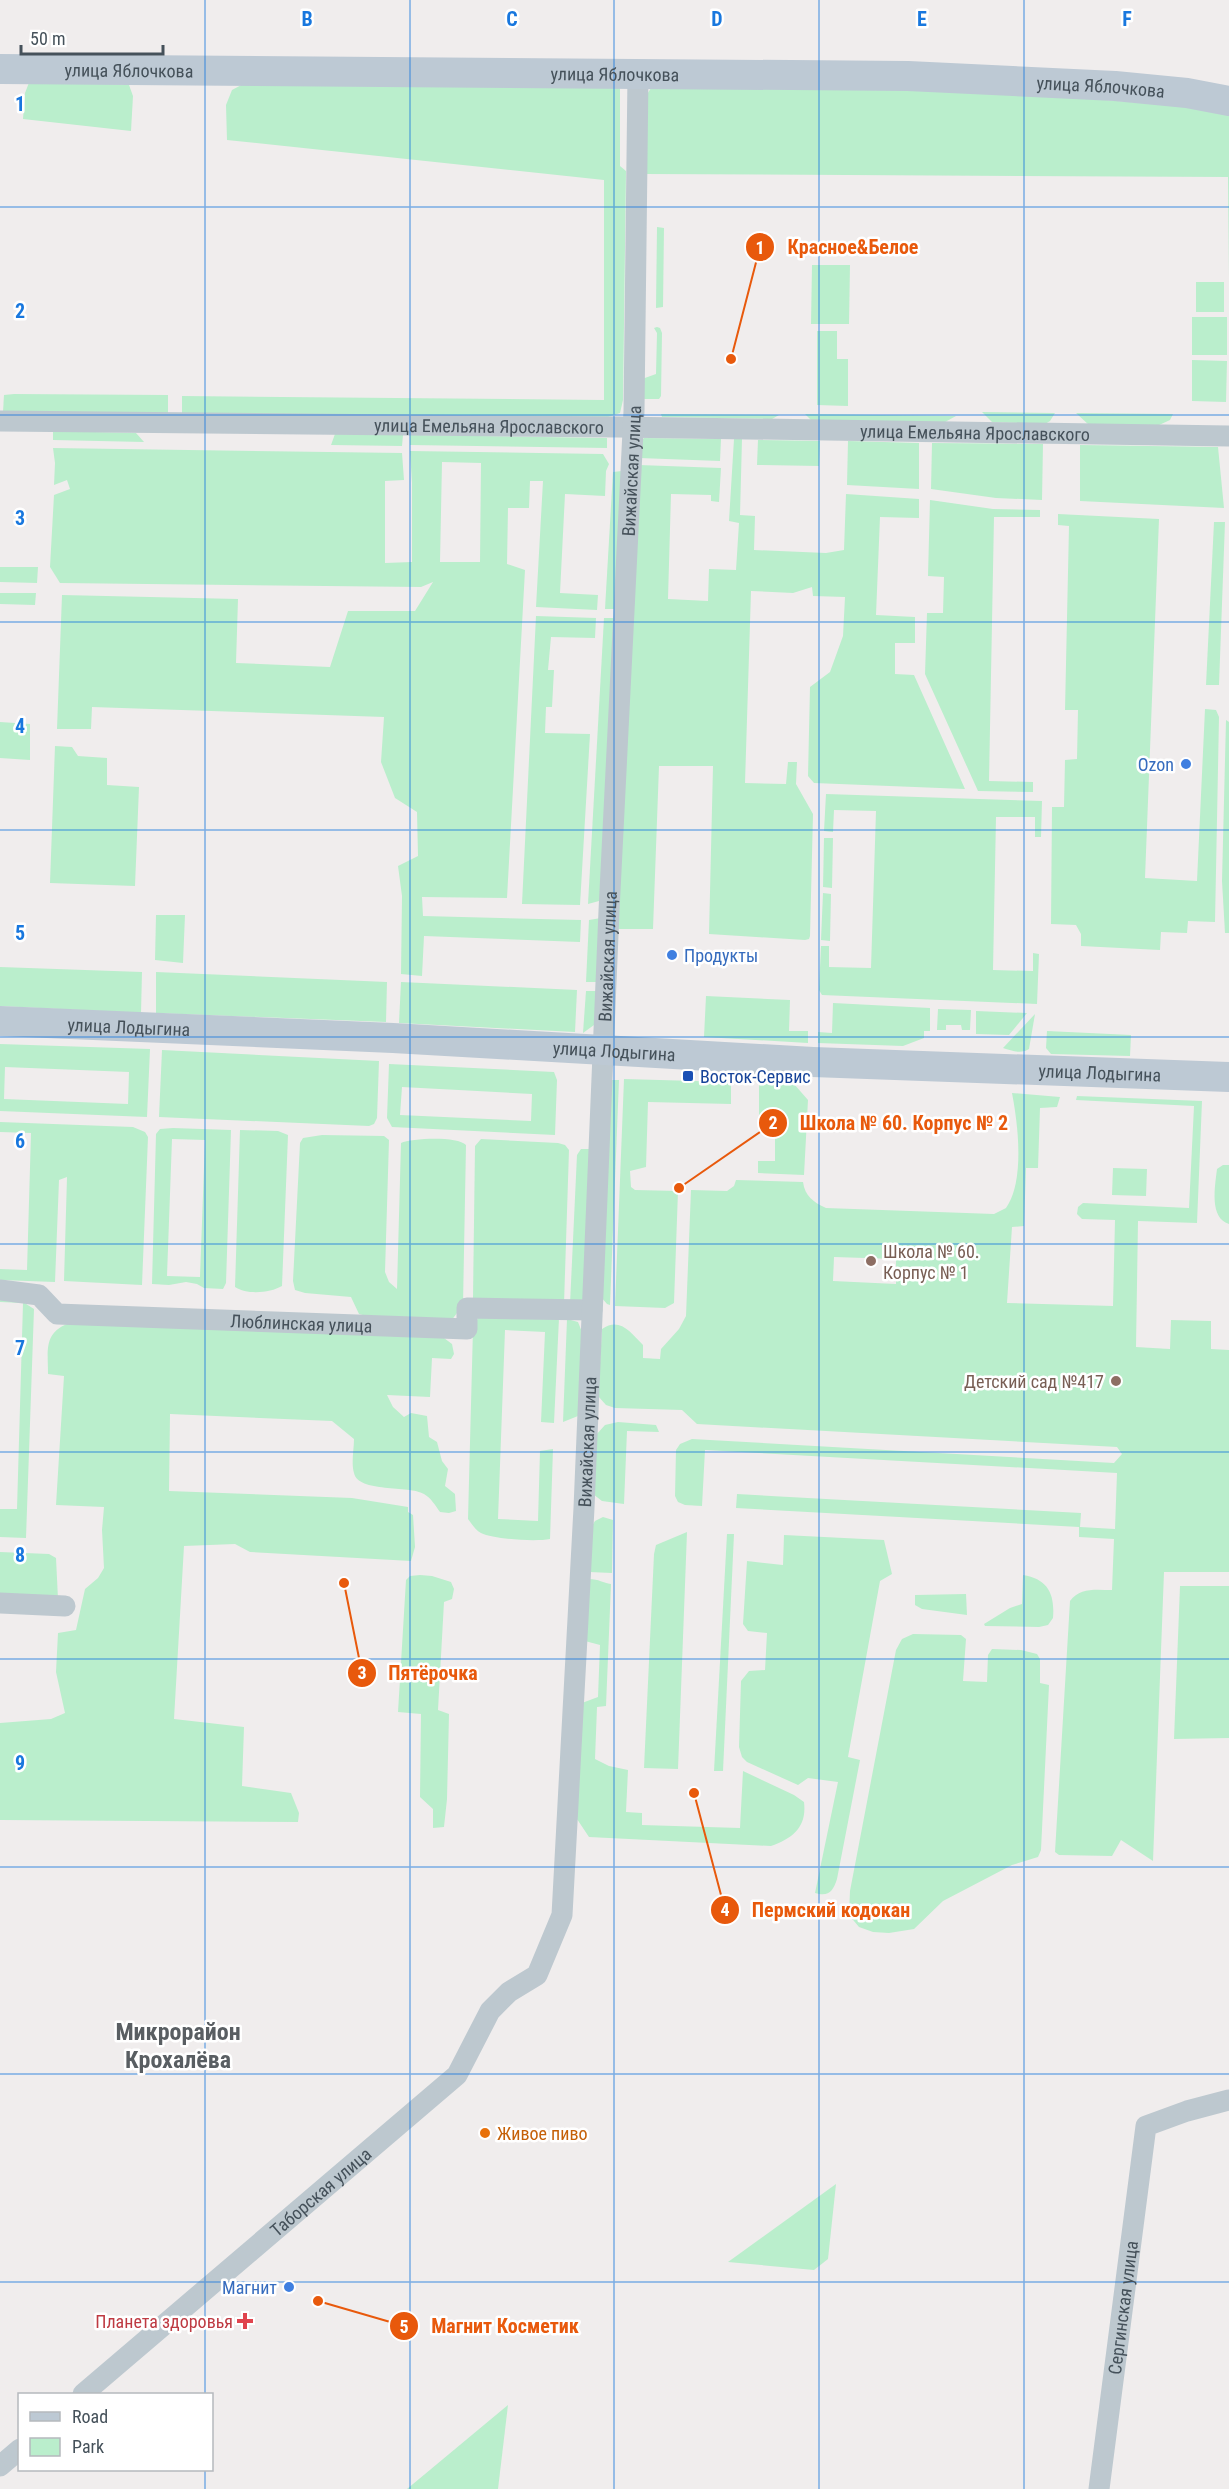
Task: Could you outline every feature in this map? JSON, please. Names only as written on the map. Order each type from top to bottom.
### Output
[{"type":"street","name":"улица Яблочкова","points":[[0,69],[1000,79],[1146,89],[1187,93],[1229,101]]},
{"type":"street","name":"Вижайская улица","points":[[537,1975],[562,1915],[633,427],[638,74]]},
{"type":"street","name":"улица Емельяна Ярославского","points":[[0,421],[1229,436]]},
{"type":"street","name":"улица Лодыгина","points":[[0,1021],[393,1038],[813,1062],[1229,1077]]},
{"type":"street","name":"Люблинская улица","points":[[0,1290],[39,1295],[57,1314],[266,1323],[467,1329],[467,1308],[592,1310]]},
{"type":"street","points":[[0,1603],[65,1606]]},
{"type":"street","name":"Таборская улица","points":[[84,2393],[457,2075],[490,2011],[509,1992],[537,1975]]},
{"type":"street","name":"Сергинская улица","points":[[1099,2489],[1146,2126],[1187,2110],[1229,2100]]},
{"type":"street","points":[[0,2466],[18,2451]]},
{"type":"green space","points":[[30,80],[129,85],[133,96],[131,131],[23,119],[25,93]]},
{"type":"green space","points":[[245,83],[620,84],[620,166],[626,171],[623,400],[620,413],[608,417],[182,414],[182,396],[604,400],[604,180],[227,140],[226,105],[232,90]]},
{"type":"green space","points":[[908,84],[1229,110],[1229,277],[1228,177],[644,174],[646,96],[651,88]]},
{"type":"green space","points":[[657,227],[664,228],[663,307],[656,308]]},
{"type":"green space","points":[[812,265],[850,265],[849,324],[811,324]]},
{"type":"green space","points":[[1196,282],[1224,282],[1224,312],[1196,312]]},
{"type":"green space","points":[[1192,317],[1227,317],[1227,355],[1192,355]]},
{"type":"green space","points":[[657,327],[662,333],[661,396],[659,399],[642,399],[642,379],[656,374],[657,333],[654,328]]},
{"type":"green space","points":[[817,331],[837,331],[837,359],[848,359],[848,406],[817,405]]},
{"type":"green space","points":[[1192,360],[1227,361],[1226,402],[1192,401]]},
{"type":"green space","points":[[4,395],[168,395],[168,414],[3,412]]},
{"type":"green space","points":[[982,412],[1055,413],[1045,424],[992,422]]},
{"type":"green space","points":[[1076,413],[1173,414],[1170,420],[1157,426],[1089,425]]},
{"type":"green space","points":[[661,414],[779,415],[772,419],[662,417]]},
{"type":"green space","points":[[805,414],[956,416],[945,422],[811,420]]},
{"type":"green space","points":[[53,431],[136,433],[144,442],[53,440]]},
{"type":"green space","points":[[335,434],[403,435],[402,446],[331,445]]},
{"type":"green space","points":[[410,435],[607,438],[607,448],[410,445]]},
{"type":"green space","points":[[644,438],[721,439],[720,461],[639,458],[641,441]]},
{"type":"green space","points":[[734,439],[742,439],[740,515],[755,516],[754,550],[826,553],[844,550],[846,494],[919,499],[919,518],[880,517],[876,615],[915,617],[915,643],[895,643],[895,674],[914,675],[965,789],[814,783],[808,776],[810,687],[830,672],[843,636],[845,597],[813,596],[812,587],[793,593],[751,591],[745,783],[786,784],[788,762],[797,762],[796,784],[813,814],[810,936],[805,940],[709,934],[713,766],[659,766],[653,929],[617,929],[639,465],[721,468],[719,502],[711,501],[711,495],[671,494],[668,599],[708,601],[709,569],[736,570],[739,523],[729,521]]},
{"type":"green space","points":[[758,440],[820,441],[819,466],[757,465]]},
{"type":"green space","points":[[848,441],[919,443],[919,489],[847,485]]},
{"type":"green space","points":[[932,443],[1043,444],[1042,500],[996,498],[931,489]]},
{"type":"green space","points":[[1080,445],[1218,447],[1224,508],[1080,501]]},
{"type":"green space","points":[[53,448],[402,453],[404,480],[385,481],[385,563],[412,562],[410,451],[603,454],[609,464],[606,471],[605,496],[565,494],[560,593],[598,595],[597,610],[536,607],[543,481],[530,481],[529,508],[508,508],[507,564],[525,570],[507,898],[422,897],[423,916],[581,920],[580,942],[424,936],[422,976],[401,974],[402,896],[398,866],[418,856],[417,812],[395,798],[381,762],[384,717],[92,707],[91,729],[57,729],[62,595],[238,599],[236,663],[330,667],[348,611],[415,611],[433,582],[421,587],[60,583],[50,567],[54,495],[70,489],[67,480],[54,485]],"holes":[[[442,462],[481,463],[480,562],[440,562]]]},
{"type":"green space","points":[[622,471],[615,609],[605,609],[613,472]]},
{"type":"green space","points":[[930,500],[993,509],[1040,510],[1040,517],[994,517],[989,781],[1033,782],[1033,792],[978,791],[925,674],[927,613],[943,613],[944,577],[928,576]]},
{"type":"green space","points":[[1058,514],[1159,519],[1145,878],[1197,881],[1205,709],[1216,710],[1219,717],[1215,922],[1188,921],[1187,933],[1161,932],[1160,950],[1081,946],[1081,934],[1076,925],[1051,924],[1052,807],[1064,807],[1065,760],[1077,759],[1078,710],[1065,710],[1069,526],[1058,525]]},
{"type":"green space","points":[[1214,522],[1225,522],[1219,685],[1206,685]]},
{"type":"green space","points":[[0,567],[38,567],[37,583],[0,582]]},
{"type":"green space","points":[[0,593],[36,593],[35,605],[0,604]]},
{"type":"green space","points":[[536,616],[596,618],[595,638],[551,637],[548,670],[554,670],[552,707],[546,707],[545,733],[590,734],[580,905],[522,904]]},
{"type":"green space","points":[[604,618],[614,618],[601,896],[599,901],[588,904]]},
{"type":"green space","points":[[1226,720],[1229,722],[1229,933],[1225,933],[1222,881]]},
{"type":"green space","points":[[0,722],[30,724],[30,760],[0,758]]},
{"type":"green space","points":[[55,746],[72,747],[78,756],[107,758],[107,785],[139,787],[135,886],[50,883]]},
{"type":"green space","points":[[826,794],[1042,801],[1041,837],[1035,837],[1035,817],[996,817],[993,970],[1033,971],[1033,953],[1039,954],[1037,1004],[822,995],[819,990],[821,946],[829,946],[829,967],[871,968],[876,811],[834,810],[833,832],[824,831]]},
{"type":"green space","points":[[824,838],[833,838],[832,888],[823,887]]},
{"type":"green space","points":[[823,893],[831,894],[830,941],[821,940]]},
{"type":"green space","points":[[156,915],[185,915],[183,963],[155,960]]},
{"type":"green space","points":[[601,918],[598,982],[586,982],[589,920]]},
{"type":"green space","points":[[0,967],[142,972],[141,1013],[0,1006]]},
{"type":"green space","points":[[156,972],[387,982],[386,1022],[156,1013]]},
{"type":"green space","points":[[401,982],[577,990],[575,1032],[399,1023]]},
{"type":"green space","points":[[586,991],[598,991],[594,1025],[583,1033]]},
{"type":"green space","points":[[706,996],[790,1000],[789,1031],[808,1031],[808,1043],[704,1037]]},
{"type":"green space","points":[[833,1003],[930,1008],[930,1031],[924,1031],[924,1038],[903,1046],[818,1043],[818,1032],[832,1033]]},
{"type":"green space","points":[[938,1009],[971,1010],[970,1030],[962,1030],[961,1025],[946,1025],[946,1030],[937,1030]]},
{"type":"green space","points":[[976,1011],[1027,1013],[1009,1035],[976,1034]]},
{"type":"green space","points":[[1035,1014],[1029,1049],[1020,1052],[1003,1048]]},
{"type":"green space","points":[[1047,1031],[1131,1035],[1130,1056],[1051,1054],[1046,1048]]},
{"type":"green space","points":[[0,1044],[150,1049],[147,1117],[0,1111]],"holes":[[[5,1067],[129,1072],[128,1104],[4,1099]]]},
{"type":"green space","points":[[162,1050],[379,1061],[377,1118],[374,1124],[369,1126],[159,1117]]},
{"type":"green space","points":[[389,1064],[554,1072],[557,1080],[555,1135],[392,1127],[387,1118]],"holes":[[[402,1087],[532,1094],[531,1121],[400,1115]]]},
{"type":"green space","points":[[624,1079],[731,1082],[731,1104],[648,1102],[646,1167],[630,1171],[631,1187],[635,1190],[678,1191],[674,1303],[665,1308],[615,1306]]},
{"type":"green space","points":[[611,1080],[619,1080],[610,1305],[601,1297]]},
{"type":"green space","points":[[759,1083],[794,1084],[808,1100],[804,1175],[758,1173],[758,1161],[775,1161],[775,1124],[759,1124]]},
{"type":"green space","points":[[1012,1093],[1060,1097],[1057,1107],[1040,1108],[1038,1168],[1026,1168],[1024,1226],[1012,1227],[1007,1303],[1113,1306],[1115,1220],[1082,1219],[1077,1214],[1078,1207],[1083,1203],[1189,1208],[1194,1106],[1076,1100],[1077,1096],[1202,1101],[1197,1223],[1138,1221],[1136,1347],[1170,1349],[1171,1320],[1211,1321],[1211,1349],[1229,1350],[1229,1572],[1164,1572],[1153,1861],[1121,1840],[1112,1856],[1059,1855],[1055,1852],[1070,1601],[1083,1591],[1112,1590],[1114,1539],[1079,1537],[1079,1527],[736,1508],[737,1494],[1081,1513],[1080,1527],[1115,1529],[1117,1473],[705,1450],[702,1506],[685,1505],[678,1502],[675,1496],[676,1450],[680,1444],[692,1439],[1114,1463],[1122,1454],[1117,1447],[697,1424],[682,1410],[615,1408],[606,1405],[598,1396],[602,1329],[619,1325],[634,1335],[643,1345],[643,1358],[660,1359],[661,1349],[679,1329],[686,1316],[691,1190],[727,1191],[734,1186],[736,1180],[803,1182],[810,1198],[826,1208],[994,1214],[1006,1208],[1016,1183],[1018,1136]],"holes":[[[834,1257],[896,1259],[896,1284],[833,1281]]]},
{"type":"green space","points":[[0,1122],[133,1127],[145,1132],[148,1137],[142,1285],[64,1281],[67,1177],[59,1180],[55,1282],[0,1280],[0,1269],[27,1270],[31,1133],[0,1132]]},
{"type":"green space","points":[[160,1129],[231,1130],[226,1283],[223,1289],[204,1288],[186,1282],[169,1285],[152,1284],[156,1134]],"holes":[[[172,1139],[205,1140],[200,1277],[167,1276]]]},
{"type":"green space","points":[[240,1130],[278,1131],[288,1135],[282,1286],[265,1292],[240,1290],[235,1287]]},
{"type":"green space","points":[[322,1135],[384,1136],[389,1140],[385,1272],[389,1282],[397,1289],[401,1143],[435,1139],[454,1140],[466,1145],[463,1305],[451,1321],[377,1319],[359,1314],[351,1297],[295,1290],[293,1281],[300,1143],[303,1138]]},
{"type":"green space","points":[[481,1139],[558,1143],[565,1145],[569,1150],[564,1304],[473,1298],[475,1146]]},
{"type":"green space","points":[[581,1149],[590,1149],[584,1299],[570,1304],[577,1155]]},
{"type":"green space","points":[[1223,1165],[1229,1165],[1229,1224],[1218,1215],[1215,1201],[1217,1169]]},
{"type":"green space","points":[[1113,1168],[1147,1169],[1146,1196],[1112,1195]]},
{"type":"green space","points":[[0,1299],[23,1302],[34,1309],[26,1538],[0,1537],[0,1509],[17,1509],[23,1303],[0,1302]]},
{"type":"green space","points":[[478,1318],[559,1318],[554,1423],[541,1422],[545,1332],[505,1330],[498,1519],[538,1521],[540,1451],[553,1449],[550,1539],[495,1537],[481,1533],[468,1519],[473,1328]]},
{"type":"green space","points":[[567,1319],[578,1322],[582,1332],[578,1416],[563,1422]]},
{"type":"green space","points":[[72,1322],[444,1338],[452,1344],[454,1354],[451,1359],[432,1358],[430,1397],[387,1395],[393,1407],[404,1417],[411,1413],[427,1416],[429,1437],[437,1442],[442,1461],[448,1469],[445,1486],[455,1494],[456,1511],[449,1513],[440,1512],[429,1498],[417,1491],[374,1486],[358,1479],[353,1465],[354,1439],[332,1421],[170,1414],[169,1491],[352,1498],[408,1507],[408,1512],[413,1515],[415,1547],[411,1561],[250,1552],[235,1544],[184,1546],[174,1719],[244,1727],[242,1786],[291,1793],[299,1813],[298,1822],[0,1820],[0,1723],[51,1719],[65,1713],[56,1672],[58,1633],[76,1630],[85,1589],[98,1578],[104,1568],[102,1530],[104,1507],[56,1505],[64,1376],[48,1374],[48,1349],[49,1342],[56,1331]]},
{"type":"green space","points":[[618,1422],[656,1425],[659,1432],[627,1431],[624,1504],[602,1501],[593,1494],[596,1435],[605,1425]]},
{"type":"green space","points":[[603,1517],[613,1520],[612,1573],[589,1572],[592,1526],[595,1521]]},
{"type":"green space","points":[[687,1532],[678,1769],[644,1768],[654,1554],[656,1545]]},
{"type":"green space","points":[[727,1534],[734,1534],[723,1771],[714,1771]]},
{"type":"green space","points":[[784,1535],[884,1540],[892,1574],[880,1581],[848,1757],[860,1760],[837,1879],[832,1890],[824,1894],[815,1893],[838,1782],[808,1778],[798,1785],[747,1762],[742,1757],[739,1747],[741,1681],[749,1671],[765,1670],[767,1633],[748,1631],[743,1624],[747,1561],[783,1565]]},
{"type":"green space","points":[[0,1552],[49,1554],[56,1558],[58,1599],[0,1596]]},
{"type":"green space","points":[[420,1575],[451,1582],[454,1589],[452,1599],[444,1602],[438,1710],[449,1714],[447,1799],[444,1827],[433,1828],[433,1809],[420,1797],[421,1714],[398,1712],[406,1580],[410,1576]]},
{"type":"green space","points":[[1023,1575],[1039,1580],[1051,1595],[1053,1618],[1048,1625],[1039,1627],[985,1626],[984,1624],[1010,1608],[1022,1604]]},
{"type":"green space","points":[[589,1579],[611,1584],[606,1706],[597,1707],[595,1759],[609,1766],[628,1770],[626,1812],[642,1813],[642,1825],[740,1828],[743,1771],[804,1802],[801,1825],[792,1835],[771,1846],[589,1837],[577,1819],[582,1703],[598,1697],[600,1645],[585,1641]]},
{"type":"green space","points":[[1180,1586],[1229,1586],[1229,1738],[1174,1739]]},
{"type":"green space","points":[[966,1594],[967,1615],[922,1609],[915,1605],[915,1595]]},
{"type":"green space","points":[[913,1634],[961,1635],[966,1639],[963,1681],[987,1682],[988,1655],[992,1649],[1021,1650],[1037,1654],[1040,1659],[1040,1683],[1049,1685],[1041,1850],[1038,1857],[1012,1865],[943,1901],[914,1929],[889,1933],[873,1932],[859,1927],[849,1915],[850,1891],[896,1650],[902,1639]]},
{"type":"green space","points":[[836,2184],[828,2259],[814,2270],[728,2262]]},
{"type":"green space","points":[[508,2405],[498,2489],[407,2489]]},
{"type":"place","name":"Красное&Белое","points":[[731,359]]},
{"type":"place","name":"Ozon","points":[[1186,764]]},
{"type":"place","name":"Продукты","points":[[672,955]]},
{"type":"place","name":"Восток-Сервис","points":[[688,1076]]},
{"type":"place","name":"Школа № 60. Корпус № 2","points":[[679,1188]]},
{"type":"place","name":"Школа № 60. Корпус № 1","points":[[871,1261]]},
{"type":"place","name":"Детский сад №417","points":[[1116,1381]]},
{"type":"place","name":"Пятёрочка","points":[[344,1583]]},
{"type":"place","name":"Пермский кодокан","points":[[694,1793]]},
{"type":"place","name":"Живое пиво","points":[[485,2133]]},
{"type":"place","name":"Магнит","points":[[289,2287]]},
{"type":"place","name":"Магнит Косметик","points":[[318,2301]]},
{"type":"place","name":"Планета здоровья","points":[[245,2321]]},
{"type":"district","name":"Микрорайон Крохалёва","points":[[178,2046]]}]
